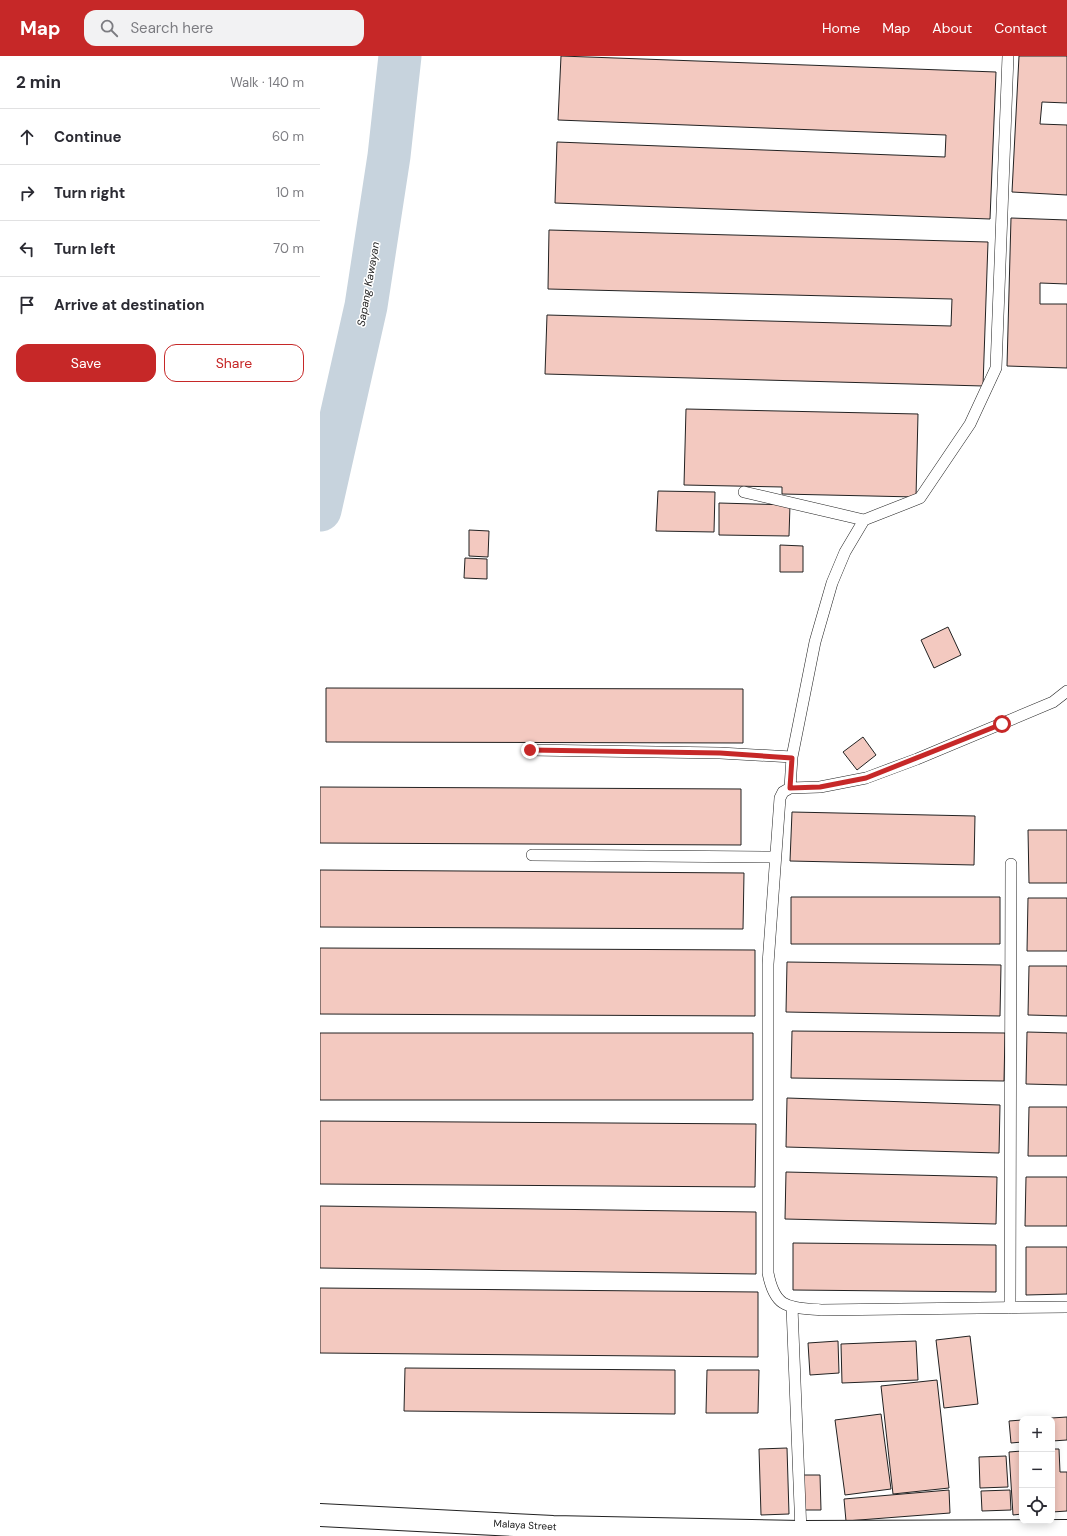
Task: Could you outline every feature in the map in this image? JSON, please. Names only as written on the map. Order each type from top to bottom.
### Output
[{"type":"street","name":"Malaya Street","points":[[320,1515],[487,1530],[553,1526],[801,1532],[1067,1531]]},
{"type":"lane","points":[[744,492],[864,520],[920,498],[970,424],[996,368],[1008,56]]},
{"type":"lane","points":[[790,788],[792,758],[815,642],[832,583],[845,552],[864,520]]},
{"type":"lane","points":[[1067,691],[1053,702],[917,759],[866,778],[820,787],[790,788],[783,792],[780,798],[768,964],[768,1272],[771,1290],[779,1300],[792,1307],[821,1310],[1067,1307]]},
{"type":"lane","points":[[530,750],[720,753],[792,758]]},
{"type":"lane","points":[[532,855],[775,857]]},
{"type":"lane","points":[[1010,1308],[1011,864]]},
{"type":"lane","points":[[792,1307],[801,1532]]},
{"type":"building","points":[[561,56],[996,72],[990,219],[555,203],[557,142],[945,157],[946,135],[558,120]]},
{"type":"building","points":[[1019,56],[1067,56],[1067,103],[1042,102],[1040,124],[1067,125],[1067,195],[1012,192]]},
{"type":"building","points":[[1011,218],[1067,220],[1067,284],[1040,283],[1040,304],[1067,304],[1067,368],[1007,366]]},
{"type":"building","points":[[549,230],[988,242],[983,386],[545,374],[547,315],[951,326],[952,299],[548,289]]},
{"type":"building","points":[[686,409],[918,414],[916,497],[782,494],[782,487],[684,485]]},
{"type":"building","points":[[658,491],[715,492],[714,532],[656,531]]},
{"type":"building","points":[[719,503],[790,505],[789,536],[719,535]]},
{"type":"building","points":[[469,530],[489,531],[488,557],[469,556]]},
{"type":"building","points":[[780,545],[803,546],[803,572],[780,572]]},
{"type":"building","points":[[465,558],[487,559],[487,579],[464,578]]},
{"type":"building","points":[[948,627],[961,655],[934,668],[921,640]]},
{"type":"building","points":[[326,688],[743,689],[743,743],[326,742]]},
{"type":"building","points":[[863,737],[876,755],[857,770],[843,752]]},
{"type":"building","points":[[320,787],[741,789],[741,845],[320,843]]},
{"type":"building","points":[[792,812],[975,816],[974,865],[790,861]]},
{"type":"building","points":[[1028,830],[1067,830],[1067,883],[1029,883]]},
{"type":"building","points":[[320,870],[744,873],[743,929],[320,927]]},
{"type":"building","points":[[791,897],[1000,897],[1000,944],[791,944]]},
{"type":"building","points":[[1028,898],[1067,898],[1067,951],[1027,951]]},
{"type":"building","points":[[320,948],[755,950],[755,1016],[320,1014]]},
{"type":"building","points":[[787,962],[1001,965],[1000,1016],[786,1012]]},
{"type":"building","points":[[1029,966],[1067,966],[1067,1016],[1028,1015]]},
{"type":"building","points":[[792,1031],[1005,1033],[1004,1081],[791,1078]]},
{"type":"building","points":[[1027,1032],[1067,1033],[1067,1085],[1026,1084]]},
{"type":"building","points":[[320,1033],[753,1033],[753,1100],[320,1100]]},
{"type":"building","points":[[787,1098],[1000,1105],[999,1153],[786,1147]]},
{"type":"building","points":[[1029,1107],[1067,1107],[1067,1156],[1028,1156]]},
{"type":"building","points":[[320,1121],[756,1124],[755,1187],[320,1184]]},
{"type":"building","points":[[786,1172],[997,1177],[996,1224],[785,1219]]},
{"type":"building","points":[[1026,1177],[1067,1177],[1067,1226],[1025,1226]]},
{"type":"building","points":[[320,1206],[756,1212],[756,1274],[320,1268]]},
{"type":"building","points":[[793,1243],[996,1245],[996,1292],[793,1290]]},
{"type":"building","points":[[1026,1247],[1067,1247],[1067,1294],[1026,1295]]},
{"type":"building","points":[[320,1288],[758,1292],[758,1357],[320,1353]]},
{"type":"building","points":[[970,1336],[978,1404],[944,1408],[936,1340]]},
{"type":"building","points":[[838,1341],[839,1373],[810,1375],[808,1343]]},
{"type":"building","points":[[916,1341],[918,1380],[842,1383],[841,1344]]},
{"type":"building","points":[[405,1368],[675,1370],[675,1414],[404,1411]]},
{"type":"building","points":[[707,1370],[759,1370],[758,1413],[706,1413]]},
{"type":"building","points":[[937,1380],[949,1488],[893,1494],[881,1386]]},
{"type":"building","points":[[881,1414],[891,1489],[845,1495],[835,1420]]},
{"type":"building","points":[[1067,1417],[1067,1440],[1055,1441],[1055,1418]]},
{"type":"building","points":[[1019,1420],[1019,1442],[1011,1443],[1009,1421]]},
{"type":"building","points":[[787,1448],[789,1514],[761,1515],[759,1449]]},
{"type":"building","points":[[1055,1449],[1059,1449],[1060,1472],[1067,1472],[1067,1511],[1055,1512]]},
{"type":"building","points":[[1019,1451],[1019,1514],[1013,1515],[1009,1452]]},
{"type":"building","points":[[1006,1456],[1008,1487],[980,1488],[979,1457]]},
{"type":"building","points":[[801,1475],[820,1475],[821,1510],[802,1510]]},
{"type":"building","points":[[949,1490],[950,1513],[846,1521],[844,1499]]},
{"type":"building","points":[[1010,1490],[1011,1510],[982,1511],[981,1491]]},
{"type":"waterway","name":"Sapang Kawayan","points":[[320,510],[366,306],[389,156],[400,56]]},
{"type":"route","points":[[530,750],[720,753],[792,758],[790,788],[820,787],[866,778],[1002,724]]}]
